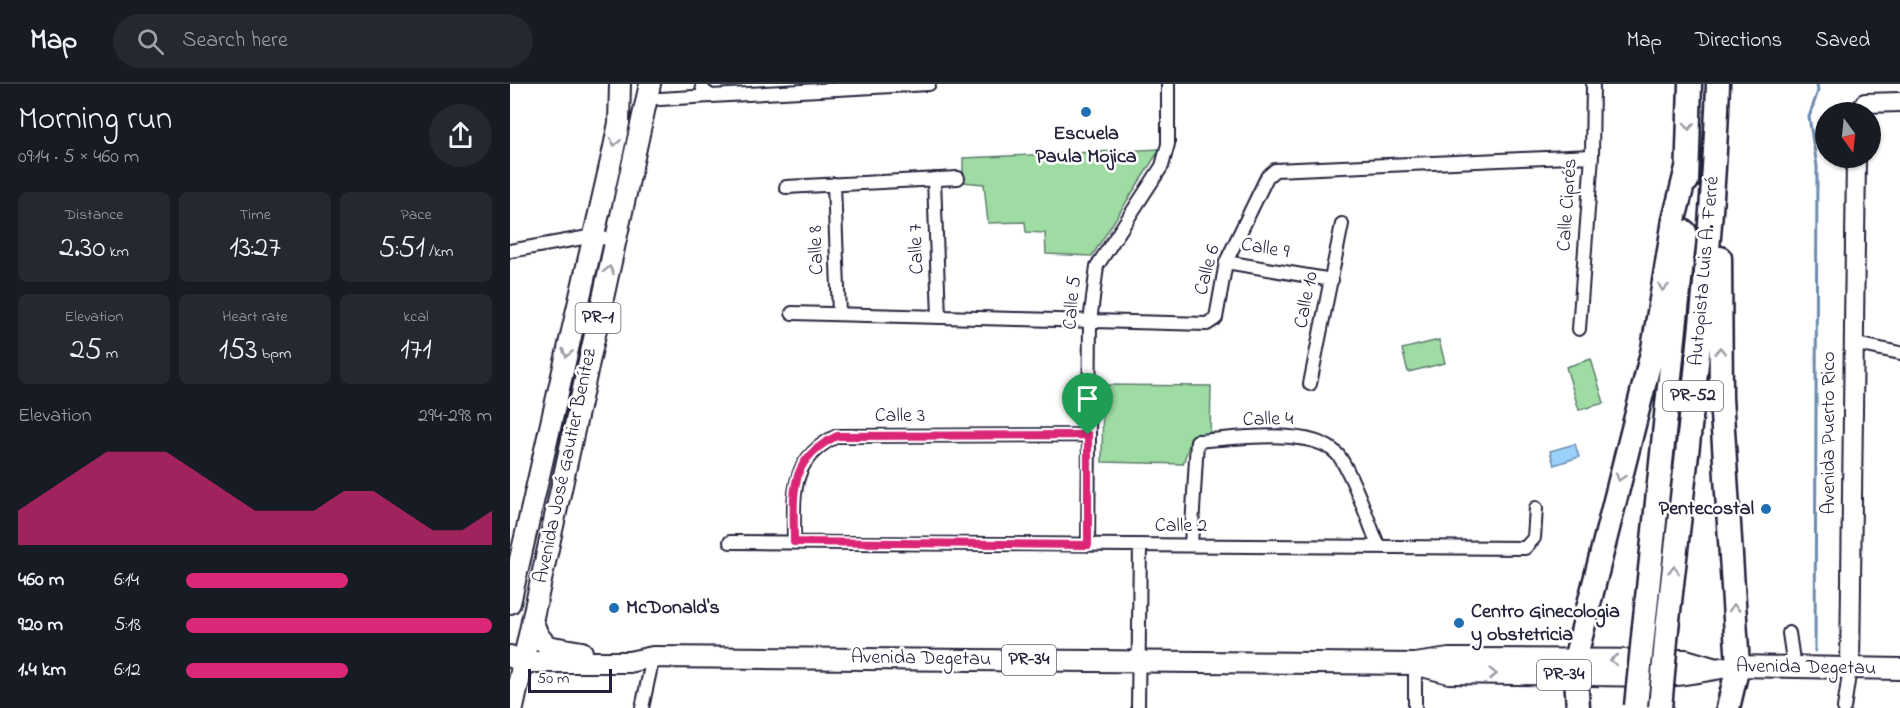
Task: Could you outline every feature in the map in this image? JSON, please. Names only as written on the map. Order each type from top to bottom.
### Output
[{"type":"highway","name":"Autopista Luis A. Ferré","points":[[1636,707],[1682,276],[1690,84]]},
{"type":"highway","name":"Autopista Luis A. Ferré","points":[[1660,708],[1715,163],[1718,84]]},
{"type":"highway","points":[[1715,163],[1721,224],[1721,398],[1737,666],[1728,708]]},
{"type":"highway","points":[[1578,708],[1575,668],[1653,349],[1674,220],[1687,168]]},
{"type":"main road","name":"Avenida José Gautier Benítez","points":[[510,603],[618,123],[620,84]]},
{"type":"main road","name":"Avenida José Gautier Benítez","points":[[513,708],[517,655],[532,620],[615,241],[655,92]]},
{"type":"main road","points":[[532,620],[547,646],[582,652]]},
{"type":"main road","name":"Avenida Degetau","points":[[517,655],[582,652],[648,657],[1415,664],[1449,673],[1575,668],[1686,676],[1713,668],[1737,666],[1900,669]]},
{"type":"main road","name":"Avenida Degetau","points":[[517,655],[629,662],[648,657]]},
{"type":"street","points":[[702,84],[703,90],[711,96]]},
{"type":"street","points":[[655,92],[711,96],[929,84]]},
{"type":"street","name":"Calle 5","points":[[1088,545],[1090,322],[1097,266],[1162,166],[1168,144],[1167,84]]},
{"type":"street","name":"Calle Ciprés","points":[[1579,329],[1592,156],[1593,84]]},
{"type":"street","points":[[1881,105],[1900,102]]},
{"type":"street","name":"Calle 6","points":[[792,313],[1207,324],[1216,318],[1226,262],[1267,177],[1275,170],[1592,156]]},
{"type":"street","name":"Avenida Puerto Rico","points":[[1844,708],[1850,668],[1856,168]]},
{"type":"street","points":[[786,187],[958,178]]},
{"type":"street","name":"Calle 7","points":[[934,179],[939,317]]},
{"type":"street","name":"Calle 8","points":[[834,184],[839,314]]},
{"type":"street","name":"Calle 10","points":[[1310,384],[1342,224]]},
{"type":"street","points":[[510,251],[594,236],[615,241]]},
{"type":"street","name":"Calle 9","points":[[1226,262],[1332,280]]},
{"type":"street","points":[[1852,343],[1900,353]]},
{"type":"street","name":"Calle 3","points":[[794,542],[794,495],[801,464],[818,445],[837,436],[1088,435]]},
{"type":"street","name":"Calle 4","points":[[1191,545],[1197,441],[1293,437],[1323,442],[1340,457],[1379,547]]},
{"type":"street","name":"Calle 2","points":[[730,542],[1525,548],[1534,538],[1536,508]]},
{"type":"street","points":[[1138,708],[1140,545]]},
{"type":"street","points":[[1789,633],[1794,667]]},
{"type":"street","points":[[642,708],[648,657]]},
{"type":"street","points":[[1415,664],[1415,708]]},
{"type":"green space","points":[[1160,149],[1092,256],[1046,254],[1045,233],[1026,232],[1025,222],[988,223],[984,184],[963,182],[963,158]]},
{"type":"green space","points":[[1439,340],[1445,363],[1408,372],[1402,349]]},
{"type":"green space","points":[[1591,359],[1604,403],[1579,410],[1566,367]]},
{"type":"green space","points":[[1103,385],[1211,386],[1210,436],[1192,436],[1183,464],[1102,462]]},
{"type":"water","points":[[1575,444],[1579,457],[1554,465],[1550,451]]},
{"type":"waterway","points":[[1815,651],[1817,166],[1809,117],[1818,91],[1817,84]]},
{"type":"place","name":"Escuela Paula Mojica","points":[[1086,112]]},
{"type":"place","name":"Pentecostal","points":[[1766,509]]},
{"type":"place","name":"McDonald's","points":[[614,608]]},
{"type":"place","name":"Centro Ginecologia y obstetricia","points":[[1459,623]]},
{"type":"route","points":[[1088,435],[1088,545],[794,542],[794,495],[801,464],[818,445],[837,436],[1088,435]]}]
